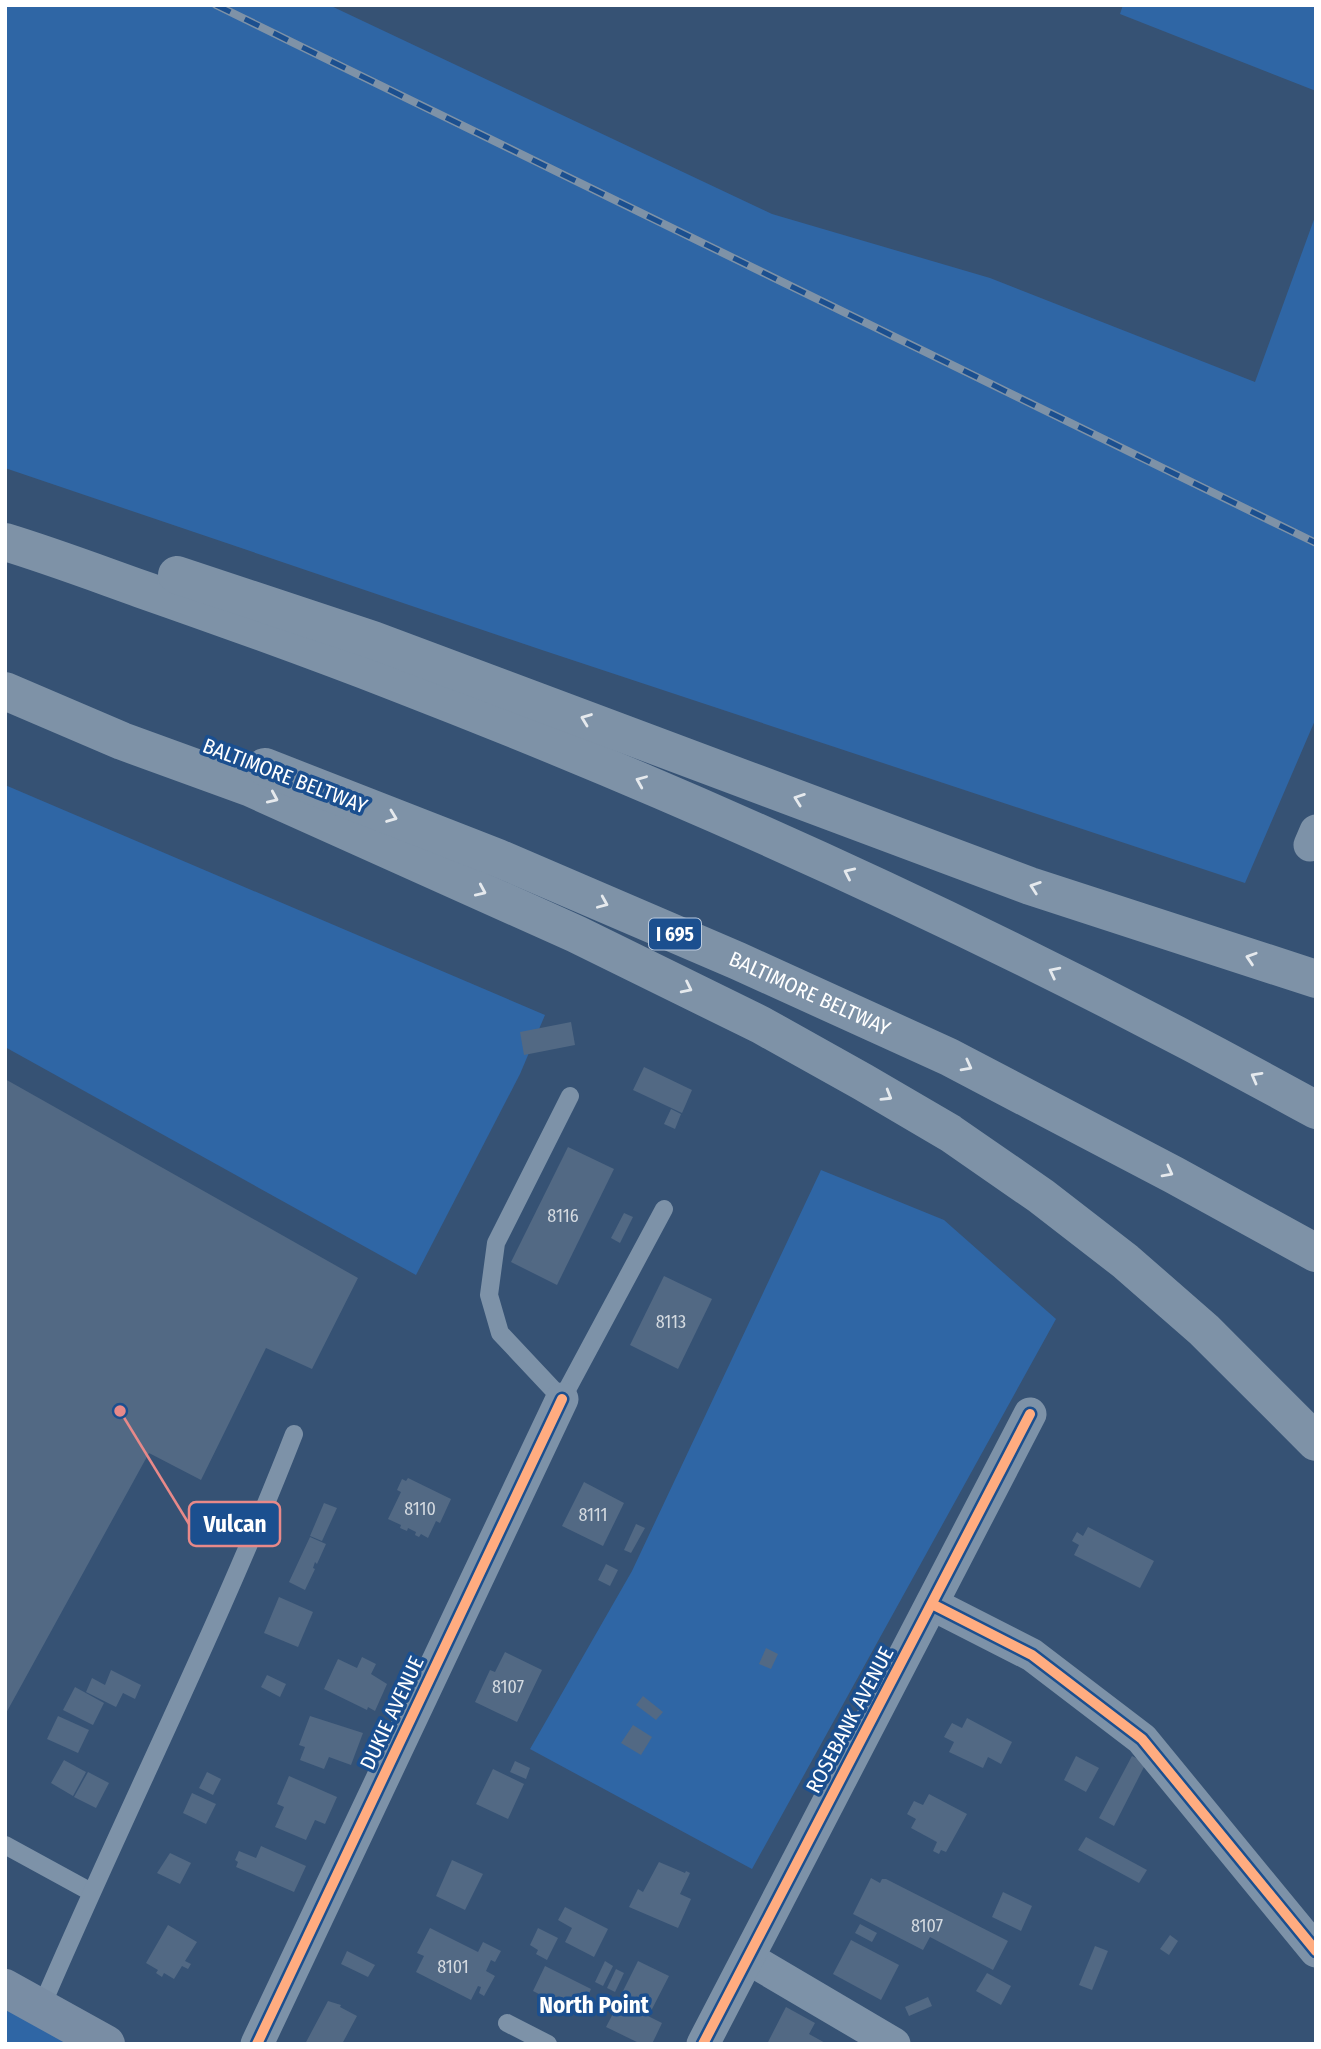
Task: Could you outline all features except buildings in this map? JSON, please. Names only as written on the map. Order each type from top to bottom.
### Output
[{"type":"highway","points":[[5,523],[23,526],[206,584],[373,640],[1030,886],[1316,979]]},
{"type":"highway","points":[[5,542],[316,651],[529,733],[771,837],[994,941],[1224,1059],[1316,1110]]},
{"type":"highway","name":"BALTIMORE BELTWAY","points":[[5,678],[286,775],[498,858],[738,961],[949,1057],[1316,1253]]},
{"type":"highway","points":[[5,691],[122,741],[251,788],[551,923],[761,1025],[863,1082],[950,1133],[1041,1196],[1114,1253],[1204,1330],[1316,1442]]},
{"type":"main road","points":[[5,1988],[106,2044]]},
{"type":"street","name":"DUKIE AVENUE","points":[[257,2044],[562,1399]]},
{"type":"street","name":"ROSEBANK AVENUE","points":[[703,2044],[1030,1414]]},
{"type":"street","points":[[932,1604],[1032,1655],[1142,1739],[1316,1951]]},
{"type":"street","points":[[748,1958],[894,2044]]},
{"type":"lane","points":[[570,1097],[496,1243],[489,1295],[500,1333],[562,1399],[664,1209]]},
{"type":"lane","points":[[41,2008],[265,1509],[294,1434]]},
{"type":"lane","points":[[5,1845],[91,1892]]},
{"type":"lane","points":[[508,2023],[548,2044]]},
{"type":"shaded area","points":[[5,5],[329,5],[772,214],[990,278],[1255,382],[1316,214],[1316,718],[1245,883],[542,650],[5,468]]},
{"type":"shaded area","points":[[1123,5],[1316,5],[1316,91],[1120,14]]},
{"type":"shaded area","points":[[5,785],[545,1015],[520,1074],[416,1275],[5,1047]]},
{"type":"shaded area","points":[[821,1170],[944,1220],[1056,1319],[752,1869],[530,1749],[632,1571]]},
{"type":"shaded area","points":[[5,2006],[74,2044],[5,2044]]},
{"type":"railway","points":[[216,5],[1316,543]]},
{"type":"cycle path","points":[[257,2044],[562,1399]]},
{"type":"cycle path","points":[[703,2044],[1030,1414]]},
{"type":"cycle path","points":[[932,1604],[1032,1655],[1142,1739],[1316,1951]]},
{"type":"place","name":"Vulcan","points":[[120,1411]]},
{"type":"district","name":"North Point","points":[[594,2005]]}]
